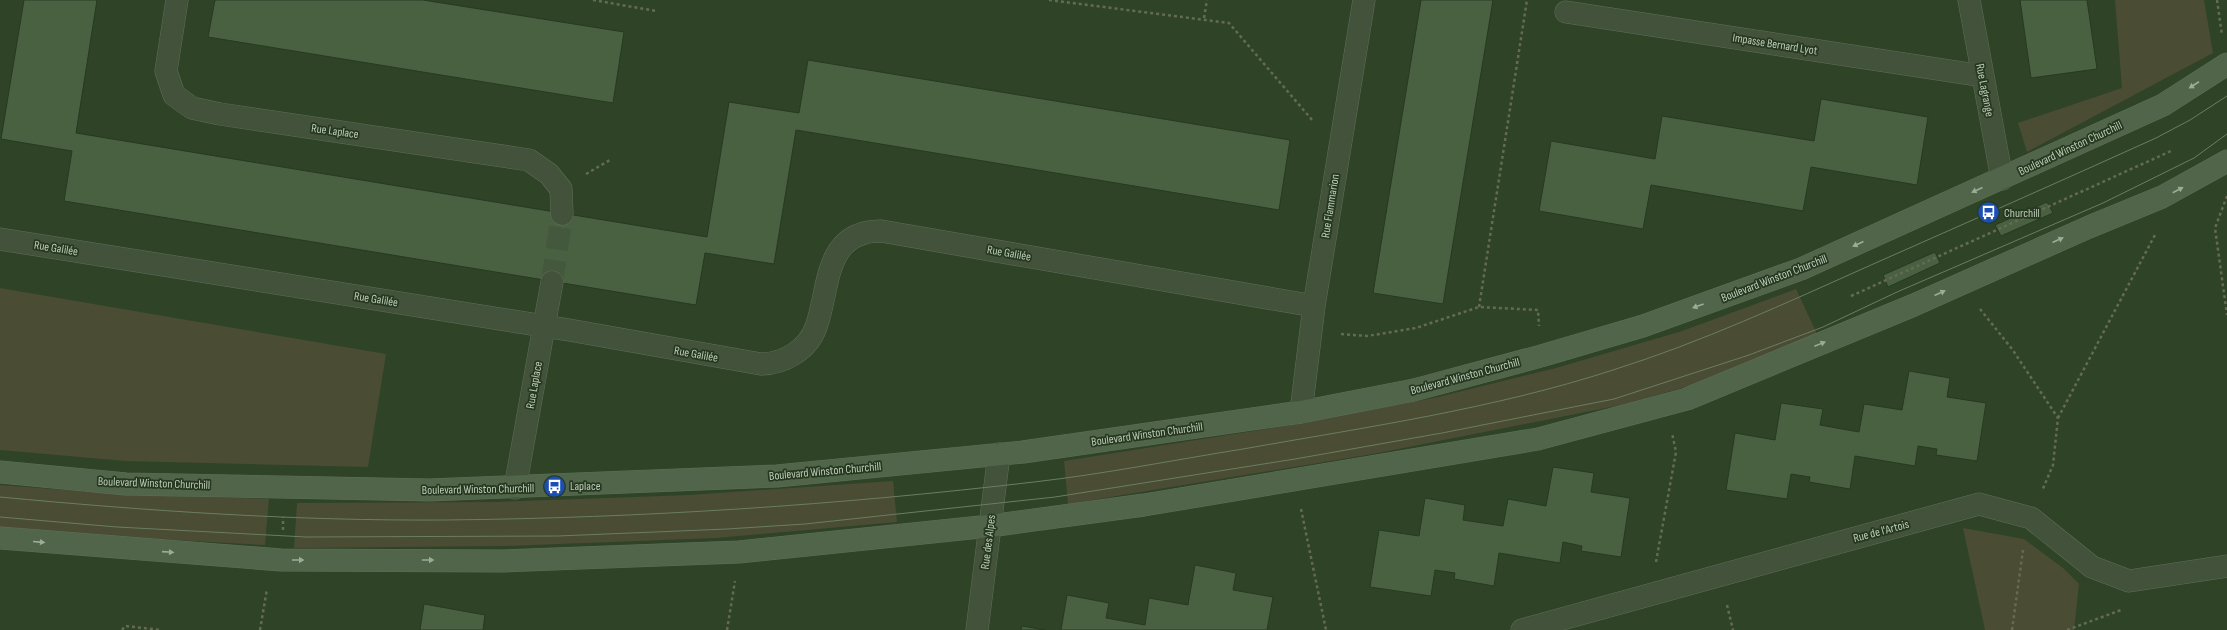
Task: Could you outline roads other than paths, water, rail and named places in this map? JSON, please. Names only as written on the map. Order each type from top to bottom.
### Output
[{"type":"street","name":"Rue Laplace","points":[[177,0],[166,71],[174,95],[192,108],[220,114],[529,160],[549,174],[561,189],[562,214]]},
{"type":"street","name":"Rue Flammarion","points":[[1301,412],[1310,332],[1364,0]]},
{"type":"street","name":"Rue Lagrange","points":[[1969,0],[2002,179]]},
{"type":"street","name":"Impasse Bernard Lyot","points":[[1566,12],[1983,76]]},
{"type":"street","name":"Boulevard Winston Churchill","points":[[0,472],[126,484],[430,490],[515,488],[778,476],[999,454],[1301,412],[1414,390],[1541,356],[1643,326],[1801,269],[2164,105],[2227,64]]},
{"type":"street","points":[[0,538],[281,560],[503,561],[739,552],[990,526],[1144,505],[1538,439],[1668,405],[1708,390],[1960,284],[2089,227],[2177,191],[2227,161]]},
{"type":"street","name":"Rue Galilée","points":[[0,239],[544,327],[748,363],[771,364],[788,357],[806,344],[816,328],[831,263],[851,240],[863,232],[871,231],[881,231],[1314,306]]},
{"type":"street","name":"Rue Laplace","points":[[515,488],[552,282]]},
{"type":"street","name":"Rue des Alpes","points":[[977,630],[999,454]]},
{"type":"street","name":"Rue de l'Artois","points":[[1522,630],[1979,504],[2031,518],[2092,567],[2129,581],[2227,566]]},
{"type":"tunnel","points":[[552,282],[562,214]]},
{"type":"tram line","points":[[0,497],[167,511],[333,519],[519,519],[666,513],[813,504],[1060,479],[1383,425],[1522,396],[1568,384],[1679,347],[1775,308],[2156,138],[2190,120],[2227,96]]},
{"type":"tram line","points":[[0,517],[117,527],[306,537],[558,536],[727,529],[805,524],[1055,497],[1295,459],[1442,433],[1614,399],[1749,355],[1823,327],[1897,292],[2103,203],[2194,158],[2227,134]]},
{"type":"place","name":"Churchill","points":[[1989,213]]},
{"type":"place","name":"Laplace","points":[[555,486]]}]
